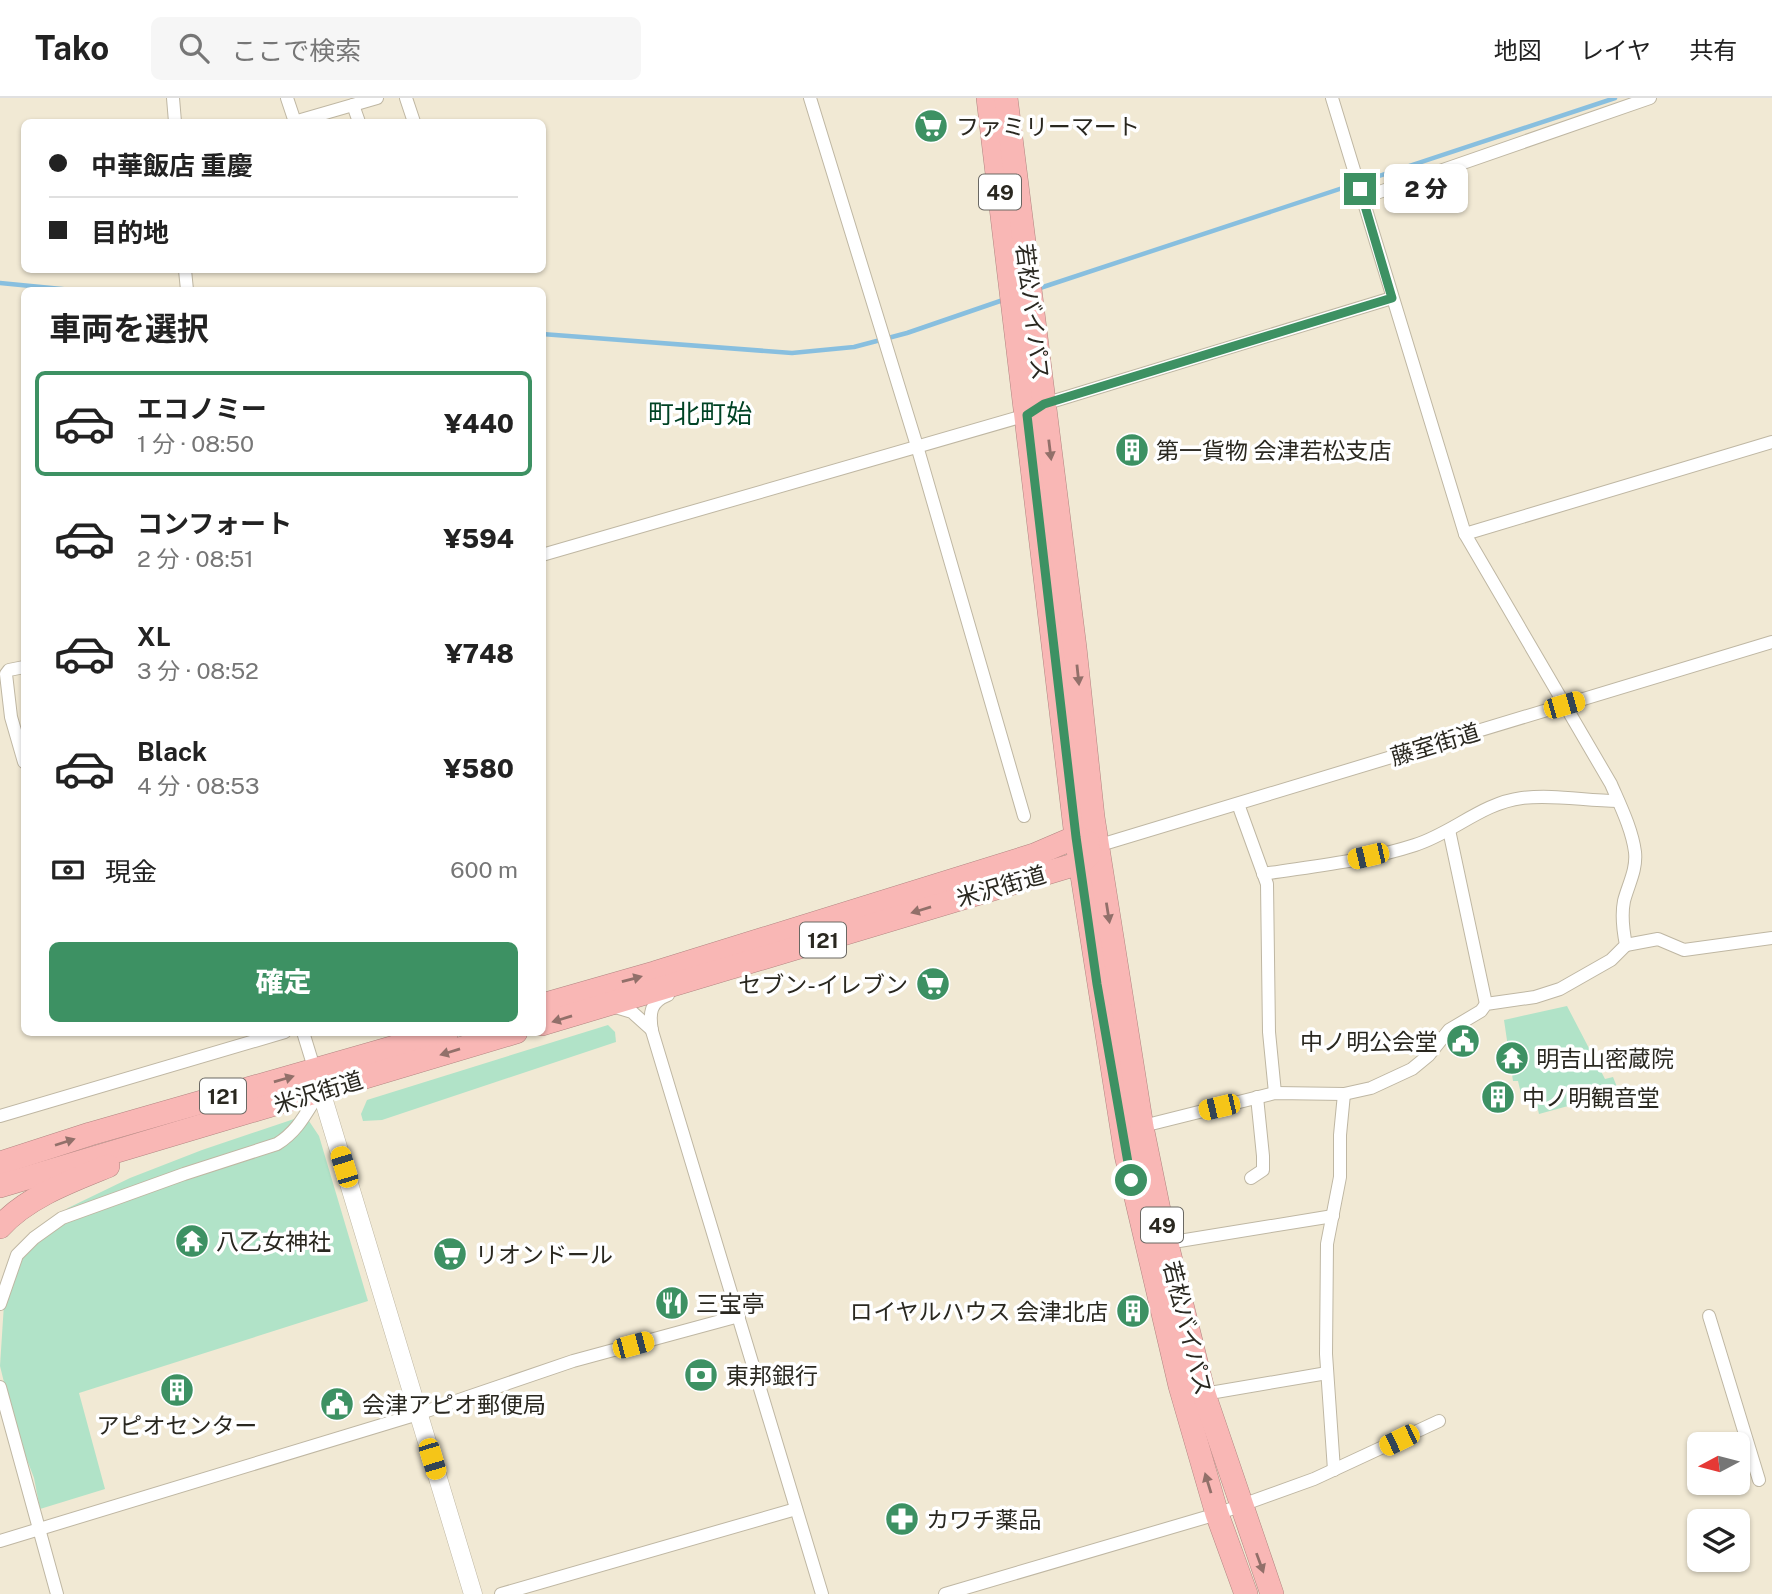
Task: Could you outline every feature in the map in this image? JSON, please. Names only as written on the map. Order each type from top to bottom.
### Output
[{"type":"highway","name":"若松バイパス","points":[[988,98],[1020,285]]},
{"type":"highway","name":"若松バイパス","points":[[1006,98],[1020,285],[1087,841],[1162,1319],[1217,1514],[1245,1594]]},
{"type":"highway","name":"米沢街道","points":[[546,1023],[1080,863],[1087,841]]},
{"type":"highway","name":"米沢街道","points":[[546,1004],[1087,841]]},
{"type":"highway","name":"若松バイパス","points":[[1080,863],[1132,1129],[1167,1243],[1204,1394],[1272,1594]]},
{"type":"highway","name":"米沢街道","points":[[0,1186],[239,1116],[318,1081],[436,1036]]},
{"type":"highway","name":"米沢街道","points":[[0,1163],[90,1134],[500,1036]]},
{"type":"highway","points":[[0,1227],[9,1216],[33,1200],[92,1172],[239,1116]]},
{"type":"street","points":[[173,98],[175,119]]},
{"type":"street","points":[[288,98],[293,119]]},
{"type":"street","points":[[304,119],[377,98]]},
{"type":"street","points":[[405,98],[413,119]]},
{"type":"street","points":[[810,98],[917,446],[1024,816]]},
{"type":"street","points":[[1332,98],[1465,534],[1611,784],[1618,801],[1635,852],[1622,923],[1626,945]]},
{"type":"street","points":[[1361,194],[1650,98]]},
{"type":"street","points":[[353,105],[358,119]]},
{"type":"street","points":[[546,554],[917,446],[1392,298]]},
{"type":"street","points":[[1465,534],[1772,442]]},
{"type":"street","name":"藤室街道","points":[[1087,841],[1238,804],[1772,642]]},
{"type":"street","points":[[20,730],[5,719],[6,674],[9,670],[21,668]]},
{"type":"street","points":[[1263,874],[1345,862],[1416,845],[1496,804],[1521,798],[1618,801]]},
{"type":"street","points":[[1238,804],[1268,884],[1269,1032],[1275,1093]]},
{"type":"street","points":[[1449,830],[1486,1004]]},
{"type":"street","points":[[1132,1129],[1275,1093],[1344,1094],[1371,1088],[1412,1069],[1429,1055],[1449,1030],[1481,1011],[1486,1004],[1535,997],[1560,989],[1611,960],[1626,945],[1658,939],[1684,950],[1772,938]]},
{"type":"street","points":[[735,967],[708,982],[663,996],[656,1001],[650,1017],[822,1594]]},
{"type":"street","points":[[599,1007],[611,1006],[632,1012],[652,1031]]},
{"type":"street","points":[[0,1116],[271,1036]]},
{"type":"street","points":[[304,1036],[473,1594]]},
{"type":"street","points":[[0,1304],[17,1255],[34,1238],[62,1218],[277,1144],[291,1136],[303,1121],[318,1081]]},
{"type":"street","points":[[1334,1470],[1327,1373],[1327,1244],[1340,1177],[1344,1094]]},
{"type":"street","points":[[1251,1178],[1263,1170],[1264,1156],[1257,1097]]},
{"type":"street","points":[[1167,1243],[1332,1216]]},
{"type":"street","points":[[0,1541],[418,1414],[562,1365],[739,1316]]},
{"type":"street","points":[[1709,1316],[1759,1480]]},
{"type":"street","points":[[1204,1394],[1327,1373]]},
{"type":"street","points":[[0,1387],[57,1594]]},
{"type":"street","points":[[945,1594],[1240,1506],[1334,1470],[1439,1421]]},
{"type":"street","points":[[501,1594],[796,1509]]},
{"type":"green space","points":[[1567,1006],[1605,1079],[1613,1077],[1619,1092],[1539,1114],[1536,1101],[1523,1102],[1518,1081],[1513,1081],[1504,1020]]},
{"type":"green space","points":[[608,1025],[615,1032],[616,1042],[382,1120],[363,1121],[361,1114],[367,1100]]},
{"type":"green space","points":[[300,1117],[309,1121],[319,1136],[368,1301],[79,1393],[105,1489],[40,1509],[34,1478],[16,1431],[0,1366],[6,1273],[22,1243],[68,1208],[130,1178]]},
{"type":"waterway","points":[[1037,289],[1615,98]]},
{"type":"waterway","points":[[0,283],[41,287]]},
{"type":"waterway","points":[[546,334],[792,353],[854,347],[907,333],[1006,299]]},
{"type":"place","name":"ファミリーマート","points":[[931,126]]},
{"type":"place","name":"第一貨物 会津若松支店","points":[[1132,450]]},
{"type":"place","name":"セブン-イレブン","points":[[933,984]]},
{"type":"place","name":"中ノ明公会堂","points":[[1463,1041]]},
{"type":"place","name":"明吉山密蔵院","points":[[1512,1058]]},
{"type":"place","name":"中ノ明観音堂","points":[[1498,1097]]},
{"type":"place","name":"八乙女神社","points":[[192,1241]]},
{"type":"place","name":"リオンドール","points":[[450,1254]]},
{"type":"place","name":"三宝亭","points":[[672,1303]]},
{"type":"place","name":"ロイヤルハウス 会津北店","points":[[1133,1311]]},
{"type":"place","name":"東邦銀行","points":[[701,1375]]},
{"type":"place","name":"アピオセンター","points":[[177,1390]]},
{"type":"place","name":"会津アピオ郵便局","points":[[337,1404]]},
{"type":"place","name":"カワチ薬品","points":[[902,1519]]},
{"type":"district","name":"町北町始","points":[[700,413]]},
{"type":"route","points":[[1131,1180],[1097,984],[1076,837],[1027,415],[1044,404],[1392,298],[1360,189]]}]
